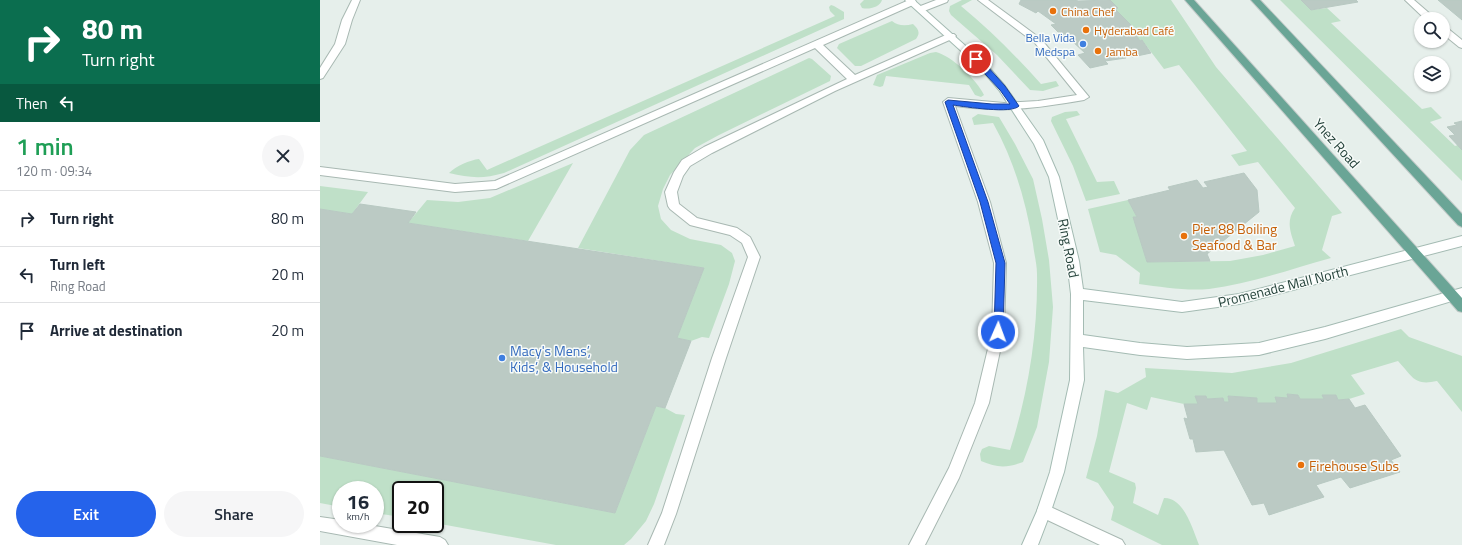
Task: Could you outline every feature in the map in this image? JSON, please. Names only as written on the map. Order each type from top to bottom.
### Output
[{"type":"main road","name":"Ynez Road","points":[[1189,0],[1415,252],[1457,295],[1462,307]]},
{"type":"main road","points":[[1255,0],[1462,222]]},
{"type":"street","points":[[320,76],[340,44],[347,20],[356,0]]},
{"type":"street","points":[[921,9],[944,0]]},
{"type":"street","points":[[917,545],[954,473],[982,403],[998,332],[1000,263],[984,202],[948,102],[992,107],[1049,103],[1084,97],[1038,41],[1010,19],[982,0]]},
{"type":"street","points":[[1409,0],[1423,12]]},
{"type":"street","points":[[320,171],[455,188],[496,185],[910,1]]},
{"type":"street","name":"Ring Road","points":[[910,1],[921,9],[984,67],[1002,88],[1039,143],[1054,177],[1073,261],[1077,294],[1076,380],[1057,472],[1044,511],[1030,545]]},
{"type":"street","points":[[1450,35],[1462,45]]},
{"type":"street","points":[[656,545],[669,514],[719,358],[754,257],[746,240],[733,231],[694,222],[674,206],[671,192],[678,175],[686,164],[708,150],[853,79],[951,36]]},
{"type":"street","points":[[816,44],[853,79]]},
{"type":"street","name":"Promenade Mall North","points":[[1077,294],[1182,307],[1239,299],[1462,241]]},
{"type":"street","points":[[1077,340],[1140,349],[1187,353],[1259,349],[1325,333],[1457,295]]},
{"type":"street","points":[[1044,511],[1117,545]]},
{"type":"street","points":[[320,524],[440,545]]},
{"type":"green space","points":[[864,0],[882,0],[877,6],[868,9],[862,8],[860,4]]},
{"type":"green space","points":[[962,0],[972,0],[961,6],[1022,63],[1041,84],[1056,81],[1059,86],[1043,91],[1030,90],[997,55],[951,15],[949,11],[950,6]]},
{"type":"green space","points":[[1110,0],[1171,0],[1216,67],[1342,213],[1332,216],[1322,250],[1331,258],[1240,284],[1209,289],[1192,289],[1139,284],[1140,273],[1116,255],[1100,252],[1088,209],[1128,200],[1137,217],[1134,217],[1147,262],[1230,261],[1263,255],[1295,246],[1290,231],[1290,217],[1295,208],[1258,162],[1239,166],[1231,155],[1247,151],[1179,65],[1164,69],[1142,40],[1140,41],[1132,29],[1134,28],[1115,9],[1118,8]]},
{"type":"green space","points":[[1280,0],[1301,0],[1311,10],[1327,8],[1341,21],[1331,23],[1422,109],[1431,107],[1442,118],[1430,122],[1455,146],[1458,145],[1462,150],[1462,181]]},
{"type":"green space","points":[[831,5],[844,12],[844,19],[504,173],[476,177],[449,173],[463,164],[479,159],[487,170],[835,16],[830,11],[829,7]]},
{"type":"green space","points":[[892,21],[902,25],[913,24],[918,31],[916,39],[861,66],[855,66],[837,48],[839,44]]},
{"type":"green space","points":[[936,52],[949,58],[963,69],[981,89],[984,95],[981,97],[975,95],[969,85],[886,76],[883,86],[880,87],[873,85],[877,75],[930,53]]},
{"type":"green space","points":[[809,58],[831,76],[830,81],[695,148],[670,175],[663,189],[658,206],[661,219],[671,230],[690,239],[721,245],[732,253],[735,261],[729,284],[709,338],[702,337],[691,341],[677,338],[704,268],[578,248],[630,150],[644,135]]},
{"type":"green space","points":[[1077,111],[1080,115],[1066,119],[1097,182],[1114,181],[1120,194],[1086,201],[1073,166],[1051,121],[1052,117],[1065,112]]},
{"type":"green space","points":[[978,114],[999,117],[1033,179],[1049,260],[1053,307],[1049,362],[1037,427],[1023,462],[1007,466],[997,466],[981,461],[980,454],[982,449],[989,446],[1010,450],[1022,407],[1031,363],[1036,319],[1037,270],[1027,213],[1013,166],[993,123],[974,125],[972,118]]},
{"type":"green space","points":[[573,163],[528,241],[408,223],[427,200],[458,202],[490,198]]},
{"type":"green space","points":[[320,186],[368,192],[352,214],[320,209]]},
{"type":"green space","points":[[1401,329],[1409,337],[1462,356],[1462,412],[1437,381],[1423,382],[1414,379],[1398,361],[1351,375],[1365,394],[1349,399],[1338,400],[1336,395],[1323,395],[1324,399],[1300,399],[1298,395],[1288,394],[1288,398],[1276,397],[1277,403],[1257,403],[1256,398],[1228,396],[1229,402],[1224,402],[1223,398],[1207,399],[1206,396],[1196,396],[1198,404],[1184,404],[1151,397],[1147,410],[1127,403],[1109,472],[1135,483],[1136,488],[1133,503],[1158,515],[1164,498],[1171,499],[1177,503],[1182,508],[1191,523],[1199,545],[1162,545],[1111,520],[1114,507],[1098,483],[1086,478],[1097,436],[1105,390],[1118,393],[1146,377],[1145,368],[1232,373],[1291,363]]},
{"type":"green space","points":[[656,406],[665,408],[676,414],[685,415],[654,504],[646,521],[624,545],[556,545],[444,525],[444,481],[392,481],[392,516],[384,514],[384,481],[332,481],[332,505],[320,503],[320,456],[615,513]]},
{"type":"building","points":[[1021,0],[1110,0],[1118,8],[1115,9],[1134,28],[1132,29],[1140,41],[1142,40],[1151,53],[1132,57],[1130,54],[1124,55],[1126,58],[1105,61],[1108,64],[1090,68],[1078,55],[1085,53],[1072,41],[1074,40],[1071,37],[1065,39],[1051,25],[1056,24],[1038,11],[1036,13],[1019,4]]},
{"type":"building","points":[[1301,0],[1356,0],[1358,2],[1311,10]]},
{"type":"building","points":[[1438,0],[1462,0],[1462,20]]},
{"type":"building","points":[[1462,121],[1462,150],[1449,136],[1455,135],[1447,127],[1457,125],[1454,123]]},
{"type":"building","name":"Pier 88 Boiling Seafood & Bar","points":[[1244,173],[1257,190],[1259,212],[1207,254],[1210,261],[1147,262],[1133,217],[1137,217],[1128,200],[1170,190],[1168,187],[1197,180],[1203,188],[1208,187],[1204,182]]},
{"type":"building","name":"Macy's Mens’, Kids’, & Household","points":[[360,204],[416,212],[408,223],[704,268],[677,338],[691,341],[665,408],[656,406],[615,513],[320,456],[320,209],[352,214]]},
{"type":"building","points":[[1287,394],[1298,395],[1300,399],[1324,399],[1322,395],[1336,395],[1338,400],[1349,399],[1355,408],[1365,405],[1401,456],[1391,460],[1400,472],[1350,488],[1341,477],[1316,485],[1324,497],[1269,515],[1264,503],[1252,505],[1224,450],[1196,452],[1193,439],[1190,439],[1184,418],[1188,419],[1184,404],[1198,404],[1195,396],[1206,396],[1207,399],[1223,398],[1224,402],[1229,402],[1228,396],[1257,398],[1257,403],[1277,403],[1275,397],[1288,398]]},
{"type":"place","name":"China Chef","points":[[1053,11]]},
{"type":"place","name":"Hyderabad Café","points":[[1086,30]]},
{"type":"place","name":"Bella Vida Medspa","points":[[1083,44]]},
{"type":"place","name":"Jamba","points":[[1098,51]]},
{"type":"place","name":"Pier 88 Boiling Seafood & Bar","points":[[1184,236]]},
{"type":"place","name":"Macy's Mens’, Kids’, & Household","points":[[502,358]]},
{"type":"place","name":"Firehouse Subs","points":[[1301,465]]},
{"type":"route","points":[[976,59],[1002,88],[1015,106],[992,107],[948,102],[984,202],[1000,263],[998,332]]}]
